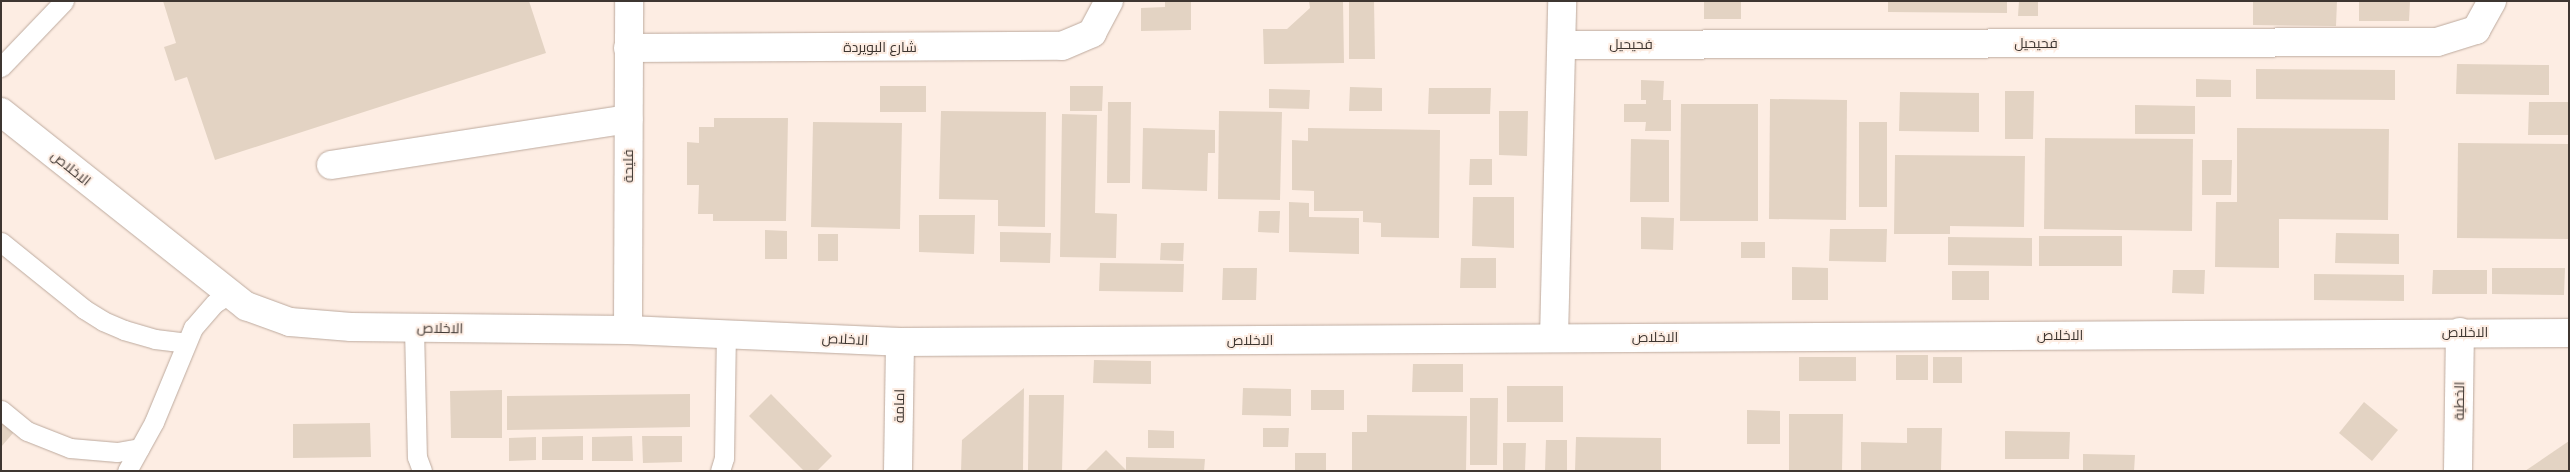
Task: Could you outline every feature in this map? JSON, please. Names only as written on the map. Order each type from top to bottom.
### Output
[{"type":"street","name":"فليحة","points":[[628,1],[628,330]]},
{"type":"street","name":"شارع البويردة","points":[[628,48],[1062,46],[1092,33],[1109,1]]},
{"type":"street","points":[[1554,338],[1562,1]]},
{"type":"street","name":"فحيحيل","points":[[1562,45],[2436,42],[2476,30],[2492,1]]},
{"type":"street","name":"الاخلاص","points":[[1,112],[229,294],[246,306],[290,322],[351,327],[628,330],[900,342],[2460,332],[2569,333]]},
{"type":"street","points":[[331,165],[628,119]]},
{"type":"street","name":"الخطية","points":[[2458,471],[2460,332]]},
{"type":"street","name":"امامة","points":[[898,471],[900,342]]},
{"type":"lane","points":[[1,67],[62,2]]},
{"type":"lane","points":[[1,242],[84,309],[103,321],[154,339],[186,343]]},
{"type":"lane","points":[[127,471],[154,422],[186,343],[203,314],[229,294]]},
{"type":"lane","points":[[414,328],[417,457],[422,471]]},
{"type":"lane","points":[[720,471],[724,458],[726,334]]},
{"type":"lane","points":[[1,410],[27,431],[70,448],[117,452],[140,448]]},
{"type":"building","points":[[163,1],[529,1],[546,53],[215,160],[187,77],[175,81],[164,47],[176,43]]},
{"type":"building","points":[[1165,1],[1191,1],[1191,30],[1141,31],[1141,8],[1165,7]]},
{"type":"building","points":[[1309,1],[1343,1],[1344,63],[1264,64],[1263,29],[1287,29],[1310,8]]},
{"type":"building","points":[[1349,1],[1374,1],[1375,59],[1349,59]]},
{"type":"building","points":[[1704,1],[1741,1],[1741,19],[1704,19]]},
{"type":"building","points":[[1888,1],[2007,1],[2007,13],[1888,12]]},
{"type":"building","points":[[2019,1],[2038,1],[2038,16],[2018,16]]},
{"type":"building","points":[[2253,1],[2337,1],[2336,26],[2253,25]]},
{"type":"building","points":[[2359,1],[2410,1],[2409,21],[2359,21]]},
{"type":"building","points":[[2457,64],[2549,65],[2549,95],[2456,94]]},
{"type":"building","points":[[2256,69],[2395,70],[2395,100],[2256,99]]},
{"type":"building","points":[[2196,79],[2231,80],[2231,97],[2196,97]]},
{"type":"building","points":[[1641,80],[1664,81],[1663,100],[1671,100],[1671,131],[1645,131],[1646,122],[1624,122],[1624,104],[1646,104],[1646,100],[1641,100]]},
{"type":"building","points":[[880,86],[926,86],[926,112],[880,112]]},
{"type":"building","points":[[1070,86],[1103,86],[1102,111],[1070,111]]},
{"type":"building","points":[[1350,87],[1382,88],[1382,111],[1349,111]]},
{"type":"building","points":[[1429,88],[1491,88],[1490,114],[1428,114]]},
{"type":"building","points":[[1269,89],[1310,90],[1309,109],[1269,108]]},
{"type":"building","points":[[2005,91],[2034,91],[2033,139],[2005,139]]},
{"type":"building","points":[[1900,92],[1979,93],[1979,132],[1899,131]]},
{"type":"building","points":[[1770,99],[1847,100],[1846,220],[1769,219]]},
{"type":"building","points":[[1108,102],[1131,102],[1130,183],[1107,183]]},
{"type":"building","points":[[2529,102],[2569,102],[2569,135],[2528,135]]},
{"type":"building","points":[[1681,104],[1758,104],[1758,221],[1680,221]]},
{"type":"building","points":[[2135,105],[2195,106],[2195,134],[2135,134]]},
{"type":"building","points":[[941,111],[1046,112],[1045,227],[998,226],[998,200],[939,199]]},
{"type":"building","points":[[1219,111],[1282,112],[1280,200],[1218,199]]},
{"type":"building","points":[[1499,111],[1528,111],[1527,156],[1499,155]]},
{"type":"building","points":[[1062,114],[1097,115],[1095,213],[1117,214],[1116,258],[1060,257]]},
{"type":"building","points":[[714,118],[788,118],[786,221],[713,221],[713,214],[698,214],[699,185],[687,185],[687,142],[699,143],[699,127],[714,127]]},
{"type":"building","points":[[813,122],[902,123],[900,229],[811,227]]},
{"type":"building","points":[[1859,122],[1887,122],[1887,207],[1859,207]]},
{"type":"building","points":[[1143,128],[1215,130],[1215,153],[1208,153],[1207,191],[1142,189]]},
{"type":"building","points":[[1308,128],[1440,130],[1439,238],[1381,237],[1381,223],[1363,222],[1363,211],[1314,211],[1314,191],[1292,190],[1292,140],[1308,141]]},
{"type":"building","points":[[2237,128],[2389,129],[2388,220],[2279,219],[2279,268],[2215,267],[2216,202],[2237,202]]},
{"type":"building","points":[[2045,138],[2193,139],[2192,231],[2044,229]]},
{"type":"building","points":[[1631,139],[1669,140],[1669,202],[1630,202]]},
{"type":"building","points":[[2458,143],[2569,144],[2569,239],[2457,238]]},
{"type":"building","points":[[1895,155],[2025,156],[2024,227],[1950,226],[1950,234],[1894,234]]},
{"type":"building","points":[[1470,159],[1492,159],[1492,185],[1469,185]]},
{"type":"building","points":[[2202,160],[2232,160],[2231,195],[2202,195]]},
{"type":"building","points":[[1473,197],[1514,197],[1514,248],[1472,246]]},
{"type":"building","points":[[1289,202],[1309,203],[1309,217],[1359,218],[1359,254],[1289,252]]},
{"type":"building","points":[[1259,211],[1280,211],[1279,233],[1258,232]]},
{"type":"building","points":[[919,215],[975,215],[974,254],[919,252]]},
{"type":"building","points":[[1641,217],[1674,218],[1673,250],[1641,249]]},
{"type":"building","points":[[1830,229],[1887,229],[1886,262],[1829,261]]},
{"type":"building","points":[[765,230],[787,231],[787,259],[765,259]]},
{"type":"building","points":[[1000,232],[1051,233],[1050,263],[1000,262]]},
{"type":"building","points":[[2336,233],[2399,234],[2399,264],[2335,263]]},
{"type":"building","points":[[818,234],[838,234],[838,261],[818,261]]},
{"type":"building","points":[[2039,236],[2122,236],[2122,266],[2039,266]]},
{"type":"building","points":[[1948,237],[2032,238],[2032,266],[1948,265]]},
{"type":"building","points":[[1741,242],[1765,242],[1765,258],[1741,258]]},
{"type":"building","points":[[1161,243],[1184,243],[1183,261],[1160,260]]},
{"type":"building","points":[[1461,258],[1496,258],[1496,288],[1460,288]]},
{"type":"building","points":[[1100,263],[1184,264],[1183,292],[1099,291]]},
{"type":"building","points":[[1792,267],[1828,268],[1828,300],[1792,300]]},
{"type":"building","points":[[1223,268],[1257,268],[1256,300],[1222,300]]},
{"type":"building","points":[[2492,268],[2565,268],[2564,295],[2492,294]]},
{"type":"building","points":[[2173,270],[2205,270],[2204,294],[2172,293]]},
{"type":"building","points":[[2433,270],[2487,270],[2487,294],[2432,294]]},
{"type":"building","points":[[1952,271],[1989,271],[1989,300],[1952,300]]},
{"type":"building","points":[[2314,274],[2404,275],[2404,301],[2314,300]]},
{"type":"building","points":[[1896,355],[1928,355],[1928,380],[1896,380]]},
{"type":"building","points":[[1799,357],[1856,357],[1856,381],[1799,381]]},
{"type":"building","points":[[1933,357],[1962,357],[1962,383],[1933,383]]},
{"type":"building","points":[[1094,360],[1151,361],[1151,384],[1093,383]]},
{"type":"building","points":[[1413,364],[1463,364],[1463,392],[1412,392]]},
{"type":"building","points":[[1507,386],[1563,386],[1563,422],[1507,422]]},
{"type":"building","points":[[1024,388],[1023,471],[961,471],[962,440]]},
{"type":"building","points":[[1243,388],[1291,389],[1291,416],[1242,415]]},
{"type":"building","points":[[502,390],[502,438],[451,438],[450,391]]},
{"type":"building","points":[[1311,390],[1344,390],[1344,410],[1311,410]]},
{"type":"building","points":[[690,394],[690,427],[507,430],[507,396]]},
{"type":"building","points":[[771,394],[832,456],[817,471],[804,471],[749,416]]},
{"type":"building","points":[[1029,395],[1064,395],[1062,471],[1028,471]]},
{"type":"building","points":[[1470,398],[1498,398],[1497,465],[1470,465]]},
{"type":"building","points":[[2364,402],[2398,430],[2372,461],[2339,433]]},
{"type":"building","points":[[1747,410],[1780,411],[1780,444],[1747,444]]},
{"type":"building","points":[[1789,414],[1843,414],[1842,471],[1789,471]]},
{"type":"building","points":[[1367,415],[1467,416],[1466,471],[1352,471],[1352,432],[1367,432]]},
{"type":"building","points":[[1,421],[14,432],[1,447]]},
{"type":"building","points":[[370,423],[371,457],[293,458],[293,424]]},
{"type":"building","points":[[1263,428],[1289,428],[1288,447],[1263,447]]},
{"type":"building","points":[[1907,428],[1942,428],[1941,471],[1861,471],[1861,442],[1907,443]]},
{"type":"building","points":[[1148,430],[1174,431],[1174,448],[1148,448]]},
{"type":"building","points":[[2005,431],[2070,432],[2069,459],[2005,459]]},
{"type":"building","points":[[583,436],[583,460],[542,460],[542,437]]},
{"type":"building","points":[[632,436],[633,461],[592,461],[592,437]]},
{"type":"building","points":[[642,436],[682,436],[682,462],[643,463]]},
{"type":"building","points":[[536,437],[536,460],[509,461],[509,438]]},
{"type":"building","points":[[1576,437],[1661,438],[1661,471],[1575,471]]},
{"type":"building","points":[[1546,440],[1567,440],[1567,471],[1545,471]]},
{"type":"building","points":[[2569,441],[2569,471],[2525,471]]},
{"type":"building","points":[[1503,443],[1526,443],[1525,471],[1503,471]]},
{"type":"building","points":[[1106,450],[1126,470],[1126,457],[1205,459],[1204,471],[1085,471]]},
{"type":"building","points":[[1295,453],[1326,453],[1326,471],[1295,471]]},
{"type":"building","points":[[2083,454],[2135,455],[2134,471],[2083,471]]}]
